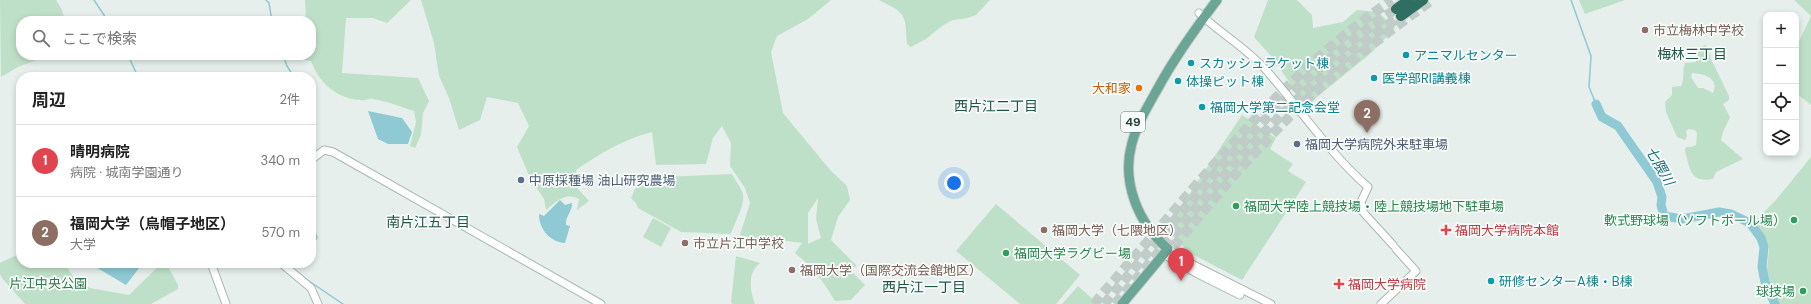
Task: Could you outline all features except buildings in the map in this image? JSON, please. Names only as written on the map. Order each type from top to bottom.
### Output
[{"type":"highway","points":[[1409,0],[1398,12],[1423,0]]},
{"type":"main road","name":"49","points":[[1165,252],[1138,212],[1129,179],[1129,156],[1134,137],[1145,112],[1202,15],[1209,0]]},
{"type":"main road","name":"49","points":[[1202,15],[1217,0]]},
{"type":"main road","points":[[1122,304],[1165,252]]},
{"type":"street","points":[[1202,15],[1264,68],[1311,124],[1327,147],[1368,187],[1361,202],[1363,212],[1416,271],[1381,304]]},
{"type":"street","points":[[316,156],[324,150],[333,152],[601,304]]},
{"type":"street","points":[[1165,252],[1198,274],[1260,304]]},
{"type":"street","points":[[1165,252],[1271,304]]},
{"type":"street","points":[[213,268],[226,304]]},
{"type":"street","points":[[287,268],[311,288],[318,304]]},
{"type":"green space","points":[[0,0],[56,0],[64,16],[16,16],[16,60],[36,60],[18,67],[1,77]]},
{"type":"green space","points":[[305,0],[411,0],[387,23],[373,18],[346,18],[342,73],[418,78],[429,101],[423,113],[421,135],[415,148],[410,146],[416,122],[414,111],[378,100],[362,100],[344,97],[324,83],[314,69],[311,61],[305,60],[316,60],[316,16],[306,16]]},
{"type":"green space","points":[[421,0],[831,0],[808,19],[777,36],[771,52],[783,113],[831,171],[847,186],[850,200],[838,217],[831,240],[857,266],[849,269],[865,285],[851,300],[835,301],[818,275],[795,253],[802,243],[772,239],[755,239],[740,235],[750,203],[745,188],[730,166],[731,143],[722,126],[713,138],[706,164],[656,165],[652,132],[622,143],[576,170],[578,189],[589,201],[577,210],[579,199],[569,196],[561,198],[546,210],[544,199],[530,178],[517,147],[529,126],[518,103],[487,97],[480,120],[459,130],[449,98],[439,76],[434,43]],"holes":[[[818,198],[816,219],[821,238],[808,244],[808,213]]]},
{"type":"green space","points":[[879,0],[990,0],[976,15],[968,18],[953,20],[942,26],[926,39],[911,47],[907,44],[906,26],[903,16],[900,12]]},
{"type":"green space","points":[[1268,0],[1297,0],[1312,15],[1313,28],[1343,22],[1357,10],[1378,12],[1395,28],[1370,54],[1306,106],[1271,56],[1254,37]]},
{"type":"green space","points":[[1579,0],[1625,0],[1585,14]]},
{"type":"green space","points":[[1794,0],[1811,0],[1811,16]]},
{"type":"green space","points":[[1811,16],[1811,105],[1799,95],[1799,42]]},
{"type":"green space","points":[[1705,45],[1707,46],[1711,59],[1729,96],[1729,100],[1723,104],[1730,117],[1721,140],[1743,159],[1716,172],[1713,179],[1705,180],[1695,177],[1692,173],[1685,151],[1686,147],[1696,145],[1697,133],[1695,130],[1689,129],[1686,131],[1687,136],[1685,140],[1677,137],[1666,112],[1665,102],[1672,95],[1672,87],[1681,86],[1685,63],[1696,62],[1699,49]],"holes":[[[1692,73],[1703,75],[1712,79],[1715,86],[1713,93],[1703,88],[1698,88],[1691,77]]]},
{"type":"green space","name":"福岡大学陸上競技場・陸上競技場地下駐車場","points":[[1242,115],[1276,138],[1270,149],[1293,164],[1288,171],[1306,182],[1242,280],[1190,253],[1166,229]]},
{"type":"green space","points":[[1811,157],[1811,304],[1776,304],[1771,290],[1767,270],[1769,248],[1764,235],[1754,222],[1776,200]]},
{"type":"green space","points":[[732,174],[742,191],[743,201],[731,234],[681,232],[638,208],[636,203],[631,198],[640,178]]},
{"type":"green space","name":"福岡大学ラグビー場","points":[[996,204],[1080,275],[1056,304],[1020,304],[956,251]]},
{"type":"green space","points":[[653,218],[671,228],[661,247],[643,237]]},
{"type":"green space","name":"片江中央公園","points":[[16,255],[16,268],[68,268],[76,281],[90,288],[129,295],[157,268],[169,268],[178,285],[178,289],[151,304],[25,304],[2,278],[0,274],[0,263]]},
{"type":"green space","points":[[736,256],[760,263],[756,267],[751,277],[751,287],[755,304],[732,304],[731,302]]},
{"type":"green space","points":[[1078,286],[1097,303],[1062,304]]},
{"type":"water","points":[[368,111],[402,118],[412,132],[408,144],[388,144],[378,139]]},
{"type":"water","points":[[560,200],[565,205],[572,203],[566,222],[566,225],[570,226],[565,243],[555,240],[546,234],[541,225],[539,214],[544,216]]},
{"type":"water","points":[[97,268],[139,268],[126,285]]},
{"type":"waterway","points":[[94,0],[105,16]]},
{"type":"waterway","points":[[266,0],[269,3],[271,16]]},
{"type":"waterway","name":"七隈川","points":[[1571,0],[1591,56],[1589,87],[1596,104]]},
{"type":"waterway","points":[[130,60],[136,72]]},
{"type":"waterway","points":[[285,60],[291,72]]},
{"type":"waterway","name":"七隈川","points":[[1596,104],[1602,117],[1618,126],[1657,182],[1662,197],[1661,205],[1664,216],[1682,219],[1719,212],[1731,214],[1750,223],[1761,238],[1764,247],[1762,267],[1765,282],[1775,304]]},
{"type":"waterway","points":[[316,235],[316,239]]},
{"type":"waterway","points":[[303,277],[343,304]]},
{"type":"tunnel","points":[[1094,304],[1203,177],[1278,95],[1333,45],[1392,0]]},
{"type":"tunnel","points":[[1164,258],[1236,174],[1293,113],[1327,81],[1356,57],[1432,0]]},
{"type":"tunnel","points":[[1104,304],[1205,185],[1276,108],[1354,39],[1396,9]]},
{"type":"tunnel","points":[[1115,304],[1214,187],[1284,113],[1321,78],[1360,46],[1401,16]]},
{"type":"place","name":"市立梅林中学校","points":[[1645,30]]},
{"type":"place","name":"アニマルセンター","points":[[1406,55]]},
{"type":"place","name":"スカッシュラケット棟","points":[[1191,63]]},
{"type":"place","name":"医学部RI講義棟","points":[[1374,78]]},
{"type":"place","name":"体操ピット棟","points":[[1178,81]]},
{"type":"place","name":"大和家","points":[[1139,88]]},
{"type":"place","name":"福岡大学第二記念会堂","points":[[1202,107]]},
{"type":"place","name":"福岡大学（烏帽子地区）","points":[[1367,133]]},
{"type":"place","name":"福岡大学病院外来駐車場","points":[[1297,144]]},
{"type":"place","name":"中原採種場 油山研究農場","points":[[521,180]]},
{"type":"place","name":"福岡大学陸上競技場・陸上競技場地下駐車場","points":[[1236,206]]},
{"type":"place","name":"軟式野球場（ソフトボール場）","points":[[1794,220]]},
{"type":"place","name":"福岡大学（七隈地区）","points":[[1044,230]]},
{"type":"place","name":"福岡大学病院本館","points":[[1446,230]]},
{"type":"place","name":"市立片江中学校","points":[[685,243]]},
{"type":"place","name":"福岡大学ラグビー場","points":[[1006,253]]},
{"type":"place","name":"福岡大学（国際交流会館地区）","points":[[792,270]]},
{"type":"place","name":"晴明病院","points":[[1181,281]]},
{"type":"place","name":"研修センターA棟・B棟","points":[[1491,281]]},
{"type":"place","name":"福岡大学病院","points":[[1339,284]]},
{"type":"place","name":"球技場","points":[[1803,291]]},
{"type":"district","name":"梅林三丁目","points":[[1692,54]]},
{"type":"district","name":"西片江二丁目","points":[[996,106]]},
{"type":"district","name":"南片江五丁目","points":[[428,222]]},
{"type":"district","name":"西片江一丁目","points":[[924,287]]}]
